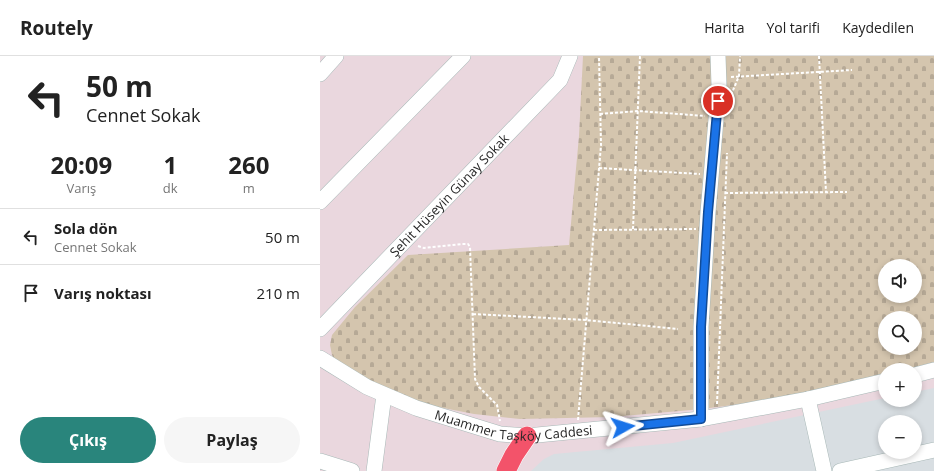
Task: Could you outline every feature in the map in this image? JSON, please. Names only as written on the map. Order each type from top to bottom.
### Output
[{"type":"main road","points":[[506,471],[514,455],[527,436]]},
{"type":"street","points":[[321,72],[336,56]]},
{"type":"street","points":[[320,202],[463,56]]},
{"type":"street","name":"Şehit Hüseyin Günay Sokak","points":[[320,329],[560,80],[570,56]]},
{"type":"street","points":[[701,419],[701,327],[719,77],[718,56]]},
{"type":"street","name":"Muammer Taşköy Caddesi","points":[[320,358],[367,388],[416,408],[500,434],[527,436],[701,419],[878,383]]},
{"type":"street","points":[[922,373],[934,370]]},
{"type":"street","points":[[374,471],[384,395]]},
{"type":"street","points":[[808,398],[824,471]]},
{"type":"street","points":[[840,471],[934,450]]},
{"type":"street","points":[[320,461],[352,471]]},
{"type":"path","points":[[577,431],[601,145],[599,56]]},
{"type":"path","points":[[633,230],[640,56]]},
{"type":"path","points":[[730,96],[739,76],[741,66],[740,56]]},
{"type":"path","points":[[818,56],[826,192]]},
{"type":"path","points":[[719,77],[852,70]]},
{"type":"path","points":[[600,114],[638,111],[716,117]]},
{"type":"path","points":[[716,416],[727,146]]},
{"type":"path","points":[[599,168],[711,174]]},
{"type":"path","points":[[725,193],[847,192]]},
{"type":"path","points":[[594,230],[707,229]]},
{"type":"path","points":[[407,239],[411,244],[424,248],[462,244],[468,244],[470,247],[475,379],[480,387],[497,405],[500,419],[500,434]]},
{"type":"path","points":[[473,314],[586,320],[678,329]]},
{"type":"shaded area","points":[[934,388],[934,471],[531,471],[544,459],[554,454],[673,443],[878,399],[878,407],[922,407],[922,391]]},
{"type":"green space","points":[[583,56],[934,56],[934,362],[922,365],[922,363],[878,363],[878,377],[840,386],[748,403],[702,409],[612,417],[520,419],[474,414],[428,405],[388,392],[335,360],[332,355],[330,345],[332,335],[355,307],[408,255],[569,245],[579,136]]},
{"type":"route","points":[[623,427],[701,419],[701,327],[708,212],[718,101]]}]
